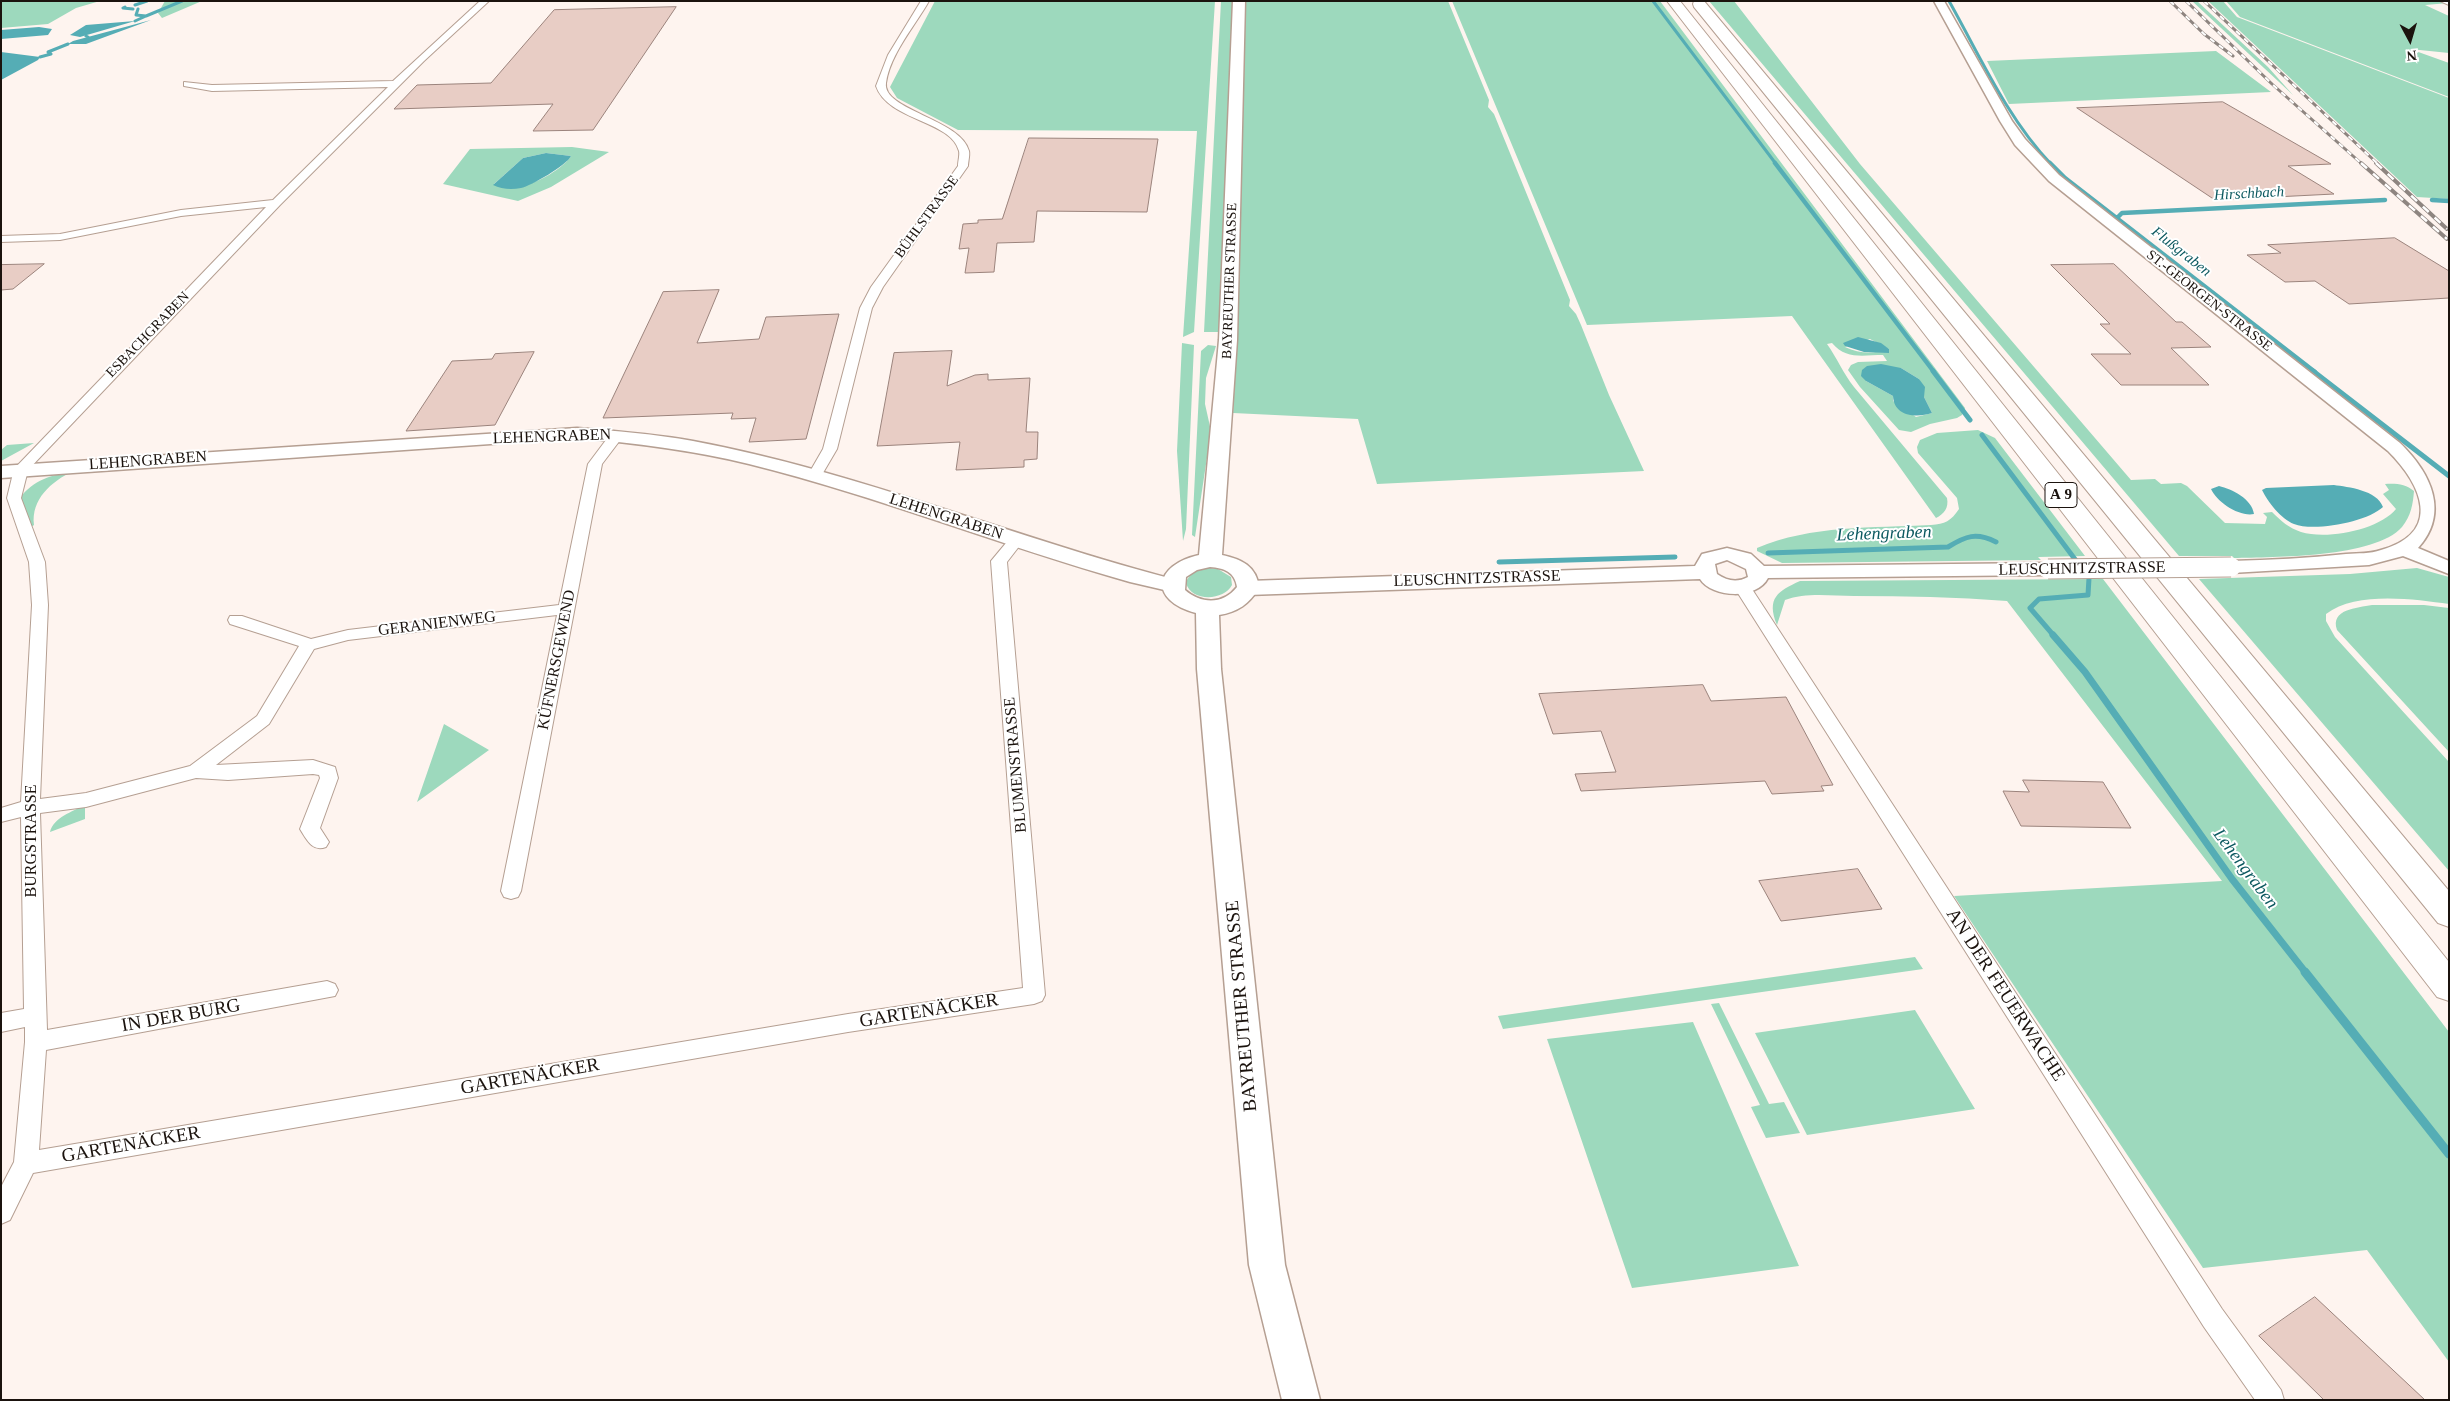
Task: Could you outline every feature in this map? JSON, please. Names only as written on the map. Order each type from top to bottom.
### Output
[{"type":"highway","name":"A 9","points":[[1673,1],[2449,987]]},
{"type":"highway","name":"A 9","points":[[1696,1],[2449,914]]},
{"type":"main road","name":"BAYREUTHER STRASSE","points":[[1210,560],[1228,335],[1239,1]]},
{"type":"main road","points":[[1210,560],[1228,563],[1247,576],[1248,588],[1245,595],[1229,605],[1207,608],[1187,603],[1174,592],[1172,586],[1174,578],[1179,571],[1192,563],[1210,560]]},
{"type":"main road","name":"BAYREUTHER STRASSE","points":[[1207,608],[1209,669],[1262,1221],[1269,1273],[1301,1400]]},
{"type":"street","name":"ESBACHGRABEN","points":[[21,469],[276,202],[484,1]]},
{"type":"street","name":"BÜHLSTRASSE","points":[[815,475],[830,449],[866,308],[877,287],[963,166],[966,159],[965,147],[955,136],[890,100],[882,91],[881,85],[889,65],[925,1]]},
{"type":"street","name":"ST.-GEORGEN-STRASSE","points":[[1938,1],[2006,121],[2020,142],[2054,178],[2376,432],[2413,465],[2432,503],[2430,519],[2420,536],[2403,549]]},
{"type":"street","points":[[2444,1],[2449,3]]},
{"type":"street","points":[[187,84],[212,88],[396,84]]},
{"type":"street","points":[[1,240],[60,237],[181,213],[276,202]]},
{"type":"street","name":"LEHENGRABEN","points":[[1,472],[21,469],[559,434],[617,435],[681,444],[815,475],[1115,572],[1172,586]]},
{"type":"street","name":"KÜFNERSGEWEND","points":[[512,891],[595,464],[617,435]]},
{"type":"street","name":"BURGSTRASSE","points":[[1,1212],[26,1163],[36,1042],[30,807],[40,605],[36,562],[14,498],[21,469]]},
{"type":"street","name":"BLUMENSTRASSE","points":[[1016,540],[999,561],[1034,995]]},
{"type":"street","points":[[2403,549],[2449,568]]},
{"type":"street","name":"LEUSCHNITZSTRASSE","points":[[1758,572],[2231,567],[2338,562],[2388,555],[2403,549]]},
{"type":"street","points":[[1727,554],[1746,559],[1758,572],[1758,579],[1753,585],[1742,587],[1718,583],[1705,572],[1705,563],[1709,558],[1727,554]]},
{"type":"street","name":"LEUSCHNITZSTRASSE","points":[[1248,588],[1705,572]]},
{"type":"street","name":"AN DER FEUERWACHE","points":[[1742,587],[2213,1318],[2271,1400]]},
{"type":"street","name":"GERANIENWEG","points":[[308,646],[348,635],[567,609]]},
{"type":"street","points":[[196,771],[263,720],[308,646],[302,641],[236,620]]},
{"type":"street","points":[[1,815],[30,807],[86,800],[196,771],[228,773],[313,767],[324,769],[328,772],[329,778],[310,830],[319,842]]},
{"type":"street","name":"IN DER BURG","points":[[36,1042],[327,990]]},
{"type":"street","name":"GARTENÄCKER","points":[[26,1163],[809,1030],[1034,995]]},
{"type":"street","points":[[1,1023],[34,1016]]},
{"type":"green space","points":[[1,1],[100,1],[76,8],[48,24],[1,28]]},
{"type":"green space","points":[[165,1],[202,1],[162,18],[158,13]]},
{"type":"green space","points":[[935,1],[1215,1],[1194,332],[1183,337],[1197,131],[958,130],[897,98],[890,87]]},
{"type":"green space","points":[[1221,1],[1233,1],[1219,332],[1204,332]]},
{"type":"green space","points":[[1244,1],[1448,1],[1489,100],[1488,107],[1494,114],[1570,300],[1569,306],[1576,314],[1581,325],[1609,395],[1644,471],[1377,484],[1358,419],[1233,413],[1237,338]]},
{"type":"green space","points":[[1452,1],[1660,1],[1965,408],[1962,415],[1957,418],[1930,424],[1911,432],[1899,430],[1860,387],[1848,370],[1851,365],[1858,362],[1887,361],[1883,355],[1862,356],[1849,354],[1843,352],[1832,343],[1827,344],[1854,387],[1947,498],[1945,510],[1936,518],[1792,316],[1587,325]],"holes":[[[1870,339],[1889,349],[1867,352],[1845,347]],[[1901,368],[1919,379],[1924,397],[1932,413],[1916,417],[1893,401],[1893,396],[1866,381]]]},
{"type":"green space","points":[[1709,1],[1734,1],[1860,164],[2131,480],[2155,479],[2161,484],[2181,483],[2187,486],[2225,523],[2265,524],[2267,517],[2263,513],[2272,512],[2285,524],[2301,532],[2324,535],[2352,531],[2378,523],[2396,509],[2383,494],[2389,490],[2385,484],[2400,484],[2414,491],[2408,519],[2402,527],[2389,537],[2370,545],[2323,554],[2234,558],[2232,556],[2179,556]]},
{"type":"green space","points":[[2192,1],[2197,1],[2268,67],[2293,95]]},
{"type":"green space","points":[[2208,1],[2223,1],[2237,17],[2449,98],[2449,199],[2417,197]]},
{"type":"green space","points":[[2226,1],[2442,1],[2449,3],[2425,5],[2449,16],[2449,53],[2410,49],[2449,63],[2449,97],[2240,17]]},
{"type":"green space","points":[[2216,51],[2271,92],[2009,104],[1987,61]]},
{"type":"green space","points":[[572,147],[609,152],[551,187],[518,201],[443,184],[470,149]],"holes":[[[546,153],[571,156],[557,170],[536,182],[513,188],[494,184],[523,158]]]},
{"type":"green space","points":[[1182,343],[1194,345],[1186,529],[1183,541],[1177,451]]},
{"type":"green space","points":[[1208,345],[1216,346],[1206,378],[1205,404],[1211,431],[1195,537],[1192,535],[1201,351]]},
{"type":"green space","points":[[1978,430],[1995,438],[2085,556],[2038,557],[2041,560],[1782,563],[1757,551],[1757,548],[1778,541],[1820,531],[1931,525],[1947,521],[1959,509],[1957,498],[1918,453],[1917,447],[1920,440],[1937,433]]},
{"type":"green space","points":[[34,443],[1,461],[1,450],[7,445]]},
{"type":"green space","points":[[73,471],[57,480],[44,492],[36,507],[34,525],[31,527],[20,498],[31,487],[44,479]]},
{"type":"green space","points":[[1209,568],[1218,569],[1231,577],[1232,585],[1222,594],[1215,596],[1208,597],[1194,594],[1186,583],[1187,579],[1195,572]]},
{"type":"green space","points":[[2417,568],[2449,577],[2449,604],[2419,600],[2369,599],[2338,607],[2326,614],[2326,621],[2335,637],[2449,762],[2449,871],[2199,579],[2350,574]]},
{"type":"green space","points":[[2103,579],[2449,1032],[2449,1362],[2367,1250],[2203,1268],[1954,896],[2222,881],[2007,601],[1911,597],[1802,596],[1785,600],[1777,625],[1773,608],[1776,597],[1780,592],[1800,581]]},
{"type":"green space","points":[[2372,605],[2424,605],[2449,608],[2449,752],[2337,630],[2337,618],[2341,614],[2352,609]]},
{"type":"green space","points":[[444,724],[489,750],[417,802]]},
{"type":"green space","points":[[85,805],[85,819],[50,832],[55,822]]},
{"type":"green space","points":[[1915,957],[1923,969],[1503,1029],[1498,1016]]},
{"type":"green space","points":[[1719,1003],[1769,1104],[1784,1102],[1800,1133],[1766,1138],[1751,1107],[1760,1105],[1711,1004]]},
{"type":"green space","points":[[1915,1010],[1975,1109],[1807,1135],[1755,1033]]},
{"type":"green space","points":[[1693,1022],[1799,1266],[1632,1288],[1547,1039]]},
{"type":"water","points":[[151,20],[86,44],[68,44],[73,41]]},
{"type":"water","points":[[135,21],[80,37],[70,35],[86,25]]},
{"type":"water","points":[[39,27],[52,29],[48,35],[1,39],[1,30]]},
{"type":"water","points":[[1,52],[40,57],[38,60],[1,80]]},
{"type":"water","points":[[546,153],[571,156],[556,170],[526,186],[510,189],[493,185],[523,158]]},
{"type":"water","points":[[1858,337],[1881,343],[1889,349],[1889,353],[1864,352],[1845,346],[1843,343]]},
{"type":"water","points":[[1881,364],[1901,368],[1919,379],[1925,387],[1924,397],[1932,413],[1913,415],[1902,412],[1894,403],[1893,396],[1866,381],[1861,376],[1862,370],[1867,366]]},
{"type":"water","points":[[2334,485],[2354,488],[2369,493],[2380,501],[2383,507],[2353,521],[2327,526],[2303,526],[2289,522],[2271,505],[2262,490],[2266,488]]},
{"type":"water","points":[[2219,486],[2235,492],[2245,499],[2250,504],[2254,514],[2242,513],[2229,508],[2218,499],[2211,489]]},
{"type":"building","points":[[676,7],[593,130],[533,131],[553,104],[394,109],[417,85],[491,83],[554,10]]},
{"type":"building","points":[[2223,102],[2331,164],[2288,166],[2334,194],[2215,200],[2077,108]]},
{"type":"building","points":[[1029,138],[1158,139],[1147,212],[1037,211],[1034,242],[997,243],[994,272],[965,273],[969,248],[959,249],[963,224],[978,223],[978,220],[1002,219]]},
{"type":"building","points":[[2395,238],[2449,271],[2449,298],[2349,304],[2315,281],[2285,282],[2247,255],[2281,253],[2268,245]]},
{"type":"building","points":[[44,264],[13,289],[1,290],[1,265]]},
{"type":"building","points":[[2114,264],[2176,322],[2182,322],[2211,347],[2171,348],[2209,385],[2121,385],[2091,354],[2131,354],[2100,324],[2110,324],[2051,265]]},
{"type":"building","points":[[719,290],[697,343],[759,339],[766,317],[839,314],[806,439],[749,442],[756,418],[731,419],[733,413],[603,418],[663,292]]},
{"type":"building","points":[[952,351],[947,386],[975,375],[988,374],[988,380],[1030,378],[1026,432],[1038,432],[1037,459],[1024,460],[1024,467],[956,470],[960,442],[877,446],[894,353]]},
{"type":"building","points":[[534,352],[495,425],[406,431],[452,361],[492,359],[495,354]]},
{"type":"building","points":[[1703,685],[1711,701],[1786,697],[1833,785],[1821,786],[1824,791],[1772,794],[1765,781],[1581,791],[1575,774],[1616,772],[1601,731],[1553,734],[1539,694]]},
{"type":"building","points":[[2023,780],[2103,782],[2131,828],[2021,826],[2003,791],[2029,792]]},
{"type":"building","points":[[1858,869],[1882,909],[1781,921],[1759,881]]},
{"type":"building","points":[[2315,1297],[2425,1400],[2324,1400],[2259,1336]]},
{"type":"waterway","points":[[135,5],[147,1]]},
{"type":"waterway","points":[[146,16],[182,1]]},
{"type":"waterway","points":[[1653,1],[1776,164]]},
{"type":"waterway","name":"Flußgraben","points":[[1949,1],[2008,107],[2035,146],[2051,164]]},
{"type":"waterway","points":[[125,7],[123,8],[133,9]]},
{"type":"waterway","points":[[138,9],[136,15],[146,16]]},
{"type":"waterway","points":[[135,21],[146,16]]},
{"type":"waterway","points":[[40,57],[51,54],[48,52],[68,44]]},
{"type":"waterway","points":[[1775,163],[1934,372]]},
{"type":"waterway","name":"Flußgraben","points":[[2051,164],[2065,178],[2315,372]]},
{"type":"waterway","name":"Hirschbach","points":[[2117,218],[2122,213],[2385,200]]},
{"type":"waterway","name":"Hirschbach","points":[[2432,200],[2449,201]]},
{"type":"waterway","points":[[1933,371],[1970,420]]},
{"type":"waterway","name":"Flußgraben","points":[[2313,371],[2449,476]]},
{"type":"waterway","points":[[1982,435],[2089,578],[2088,595],[2039,599],[2030,608],[2055,637]]},
{"type":"waterway","name":"Lehengraben","points":[[1768,553],[1948,547],[1960,540],[1977,536],[1996,542]]},
{"type":"waterway","name":"Lehengraben","points":[[1499,562],[1675,557]]},
{"type":"waterway","name":"Lehengraben","points":[[2053,635],[2085,672],[2232,879],[2306,973]]},
{"type":"waterway","name":"Lehengraben","points":[[2305,972],[2449,1154]]},
{"type":"railway","points":[[2170,1],[2204,34],[2233,56]]},
{"type":"railway","points":[[2186,1],[2272,84],[2362,164]]},
{"type":"railway","points":[[2204,1],[2378,164]]},
{"type":"railway","points":[[2361,163],[2447,239]]},
{"type":"railway","points":[[2376,163],[2447,229]]}]
